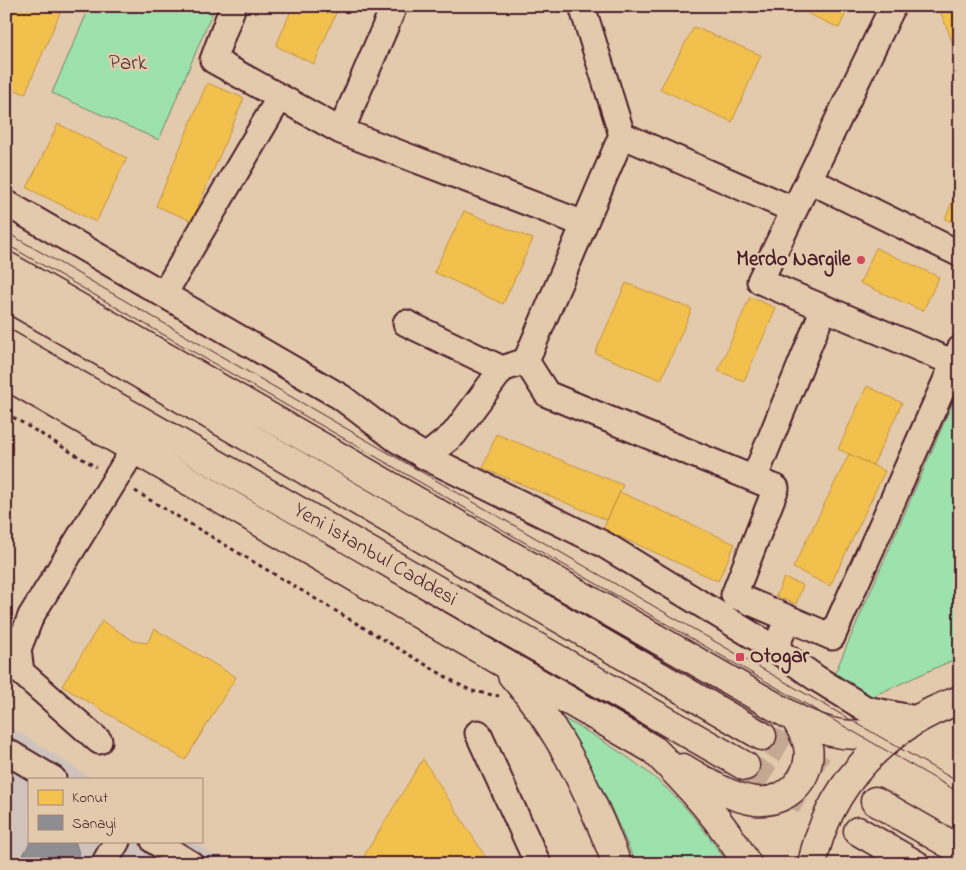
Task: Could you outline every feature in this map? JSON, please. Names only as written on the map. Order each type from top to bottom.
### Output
[{"type":"highway","points":[[6,266],[817,729],[833,734],[873,734],[911,722],[960,700]]},
{"type":"highway","points":[[6,296],[762,736]]},
{"type":"highway","name":"Yeni İstanbul Caddesi","points":[[6,344],[745,766]]},
{"type":"highway","points":[[6,375],[654,750],[710,785],[745,799],[770,801],[782,798],[800,780],[808,758],[808,745],[795,718]]},
{"type":"highway","points":[[490,656],[510,674],[532,700],[557,735],[588,793],[618,864]]},
{"type":"highway","points":[[812,864],[822,828],[845,786],[860,766],[879,747],[911,722]]},
{"type":"highway","points":[[654,750],[685,781],[707,807],[727,832],[747,864]]},
{"type":"highway","points":[[875,802],[960,850]]},
{"type":"highway","points":[[858,831],[915,864]]},
{"type":"street","points":[[233,6],[213,60],[341,131],[584,224]]},
{"type":"street","points":[[341,131],[394,6]]},
{"type":"street","points":[[426,457],[454,434],[502,369],[526,361],[622,134],[582,6]]},
{"type":"street","points":[[526,361],[547,394],[776,488],[734,595],[832,637],[957,356],[824,308],[760,281],[893,6]]},
{"type":"street","points":[[164,294],[280,96]]},
{"type":"street","points":[[622,134],[794,210]]},
{"type":"street","points":[[809,180],[960,254]]},
{"type":"street","points":[[6,203],[341,397],[396,439],[426,457],[604,544],[775,649],[816,678],[866,709],[911,722]]},
{"type":"street","points":[[754,479],[824,308]]},
{"type":"street","points":[[406,323],[502,369]]},
{"type":"street","points":[[99,740],[21,672],[18,649],[31,616],[134,449]]},
{"type":"street","points":[[775,649],[788,618]]},
{"type":"street","points":[[478,734],[538,864]]},
{"type":"street","points":[[6,751],[51,778]]},
{"type":"street","points":[[104,864],[116,842]]},
{"type":"street","points":[[156,842],[190,864]]},
{"type":"path","points":[[6,414],[458,684],[472,691],[485,694],[532,700]]},
{"type":"shaded area","points":[[6,724],[91,778],[28,778],[28,842],[194,842],[228,864],[6,864]]},
{"type":"green space","name":"Park","points":[[90,6],[112,8],[113,6],[215,6],[159,140],[52,93]]},
{"type":"green space","points":[[960,386],[960,657],[864,700],[831,682]]},
{"type":"green space","points":[[563,718],[611,746],[655,778],[694,818],[728,864],[636,864],[593,772]]},
{"type":"building: Konut","points":[[16,6],[63,6],[25,94],[6,86],[6,28]]},
{"type":"building: Konut","points":[[293,6],[339,6],[314,64],[276,46]]},
{"type":"building: Konut","points":[[804,6],[849,6],[839,28],[802,11]]},
{"type":"building: Konut","points":[[951,6],[960,6],[960,43],[954,46],[940,11]]},
{"type":"building: Konut","points":[[694,27],[761,55],[732,122],[660,89]]},
{"type":"building: Konut","points":[[207,83],[244,98],[192,221],[156,206]]},
{"type":"building: Konut","points":[[58,124],[127,158],[96,222],[27,188]]},
{"type":"building: Konut","points":[[960,183],[960,225],[945,219]]},
{"type":"building: Konut","points":[[464,211],[533,239],[503,304],[434,272]]},
{"type":"building: Konut","points":[[876,248],[939,277],[923,311],[860,283]]},
{"type":"building: Konut","points":[[626,283],[692,309],[661,380],[595,353]]},
{"type":"building: Konut","points":[[750,297],[776,308],[744,381],[718,371]]},
{"type":"building: Konut","points":[[867,386],[902,403],[873,465],[838,449]]},
{"type":"building: Konut","points":[[496,434],[623,485],[607,520],[483,468]]},
{"type":"building: Konut","points":[[849,454],[885,471],[830,586],[793,568]]},
{"type":"building: Konut","points":[[620,492],[735,544],[718,581],[603,529]]},
{"type":"building: Konut","points":[[784,578],[803,585],[796,604],[776,596]]},
{"type":"building: Konut","points":[[102,621],[134,641],[147,643],[155,629],[236,677],[185,760],[62,686]]},
{"type":"building: Konut","points":[[423,759],[490,864],[359,864]]},
{"type":"building: Sanayi","points":[[30,842],[75,842],[82,863],[18,864]]},
{"type":"tunnel","points":[[762,736],[875,801]]},
{"type":"tunnel","points":[[745,766],[858,831]]},
{"type":"tram line","points":[[6,232],[960,783]]},
{"type":"tram line","points":[[6,244],[960,793]]},
{"type":"place","name":"Merdo Nargile","points":[[861,260]]},
{"type":"place","name":"Otogar","points":[[740,657]]}]
